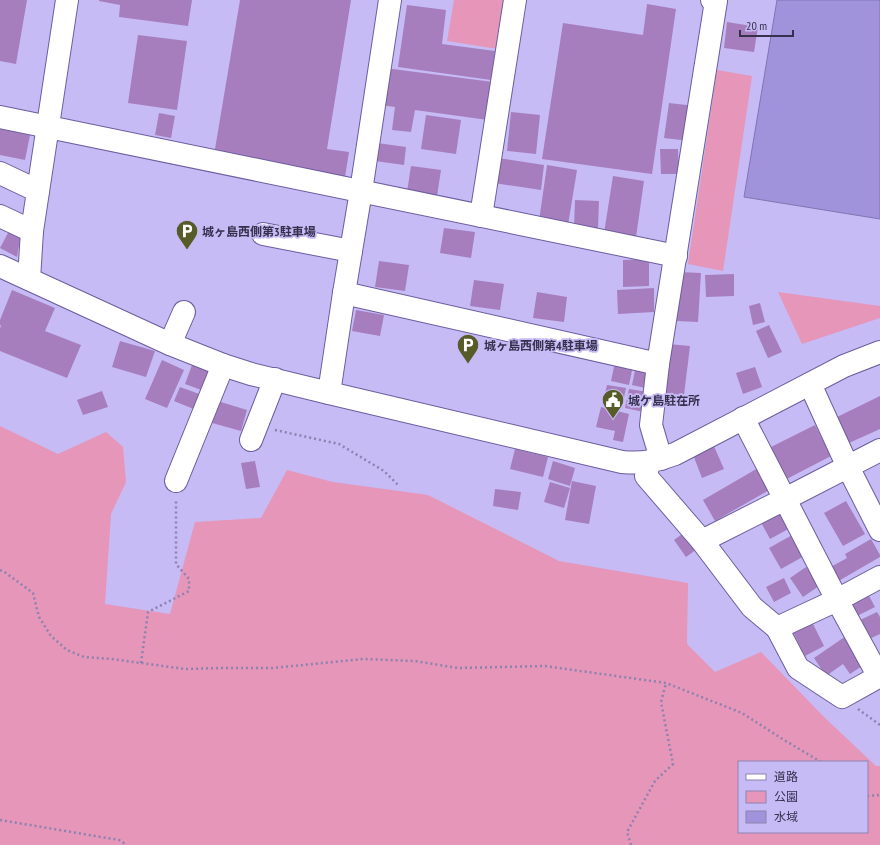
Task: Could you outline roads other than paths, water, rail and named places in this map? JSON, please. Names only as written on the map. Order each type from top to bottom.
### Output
[{"type":"street","points":[[29,279],[32,231],[68,0]]},
{"type":"street","points":[[328,393],[390,0]]},
{"type":"street","points":[[481,216],[515,0]]},
{"type":"street","points":[[712,0],[716,1],[658,364],[651,425],[655,461],[646,476],[702,541],[752,607],[777,628],[798,668],[842,697],[879,677],[837,600],[743,418]]},
{"type":"street","points":[[0,117],[676,256]]},
{"type":"street","points":[[0,173],[38,191]]},
{"type":"street","points":[[0,216],[32,231]]},
{"type":"street","points":[[264,234],[351,251]]},
{"type":"street","points":[[0,266],[170,344],[223,365],[251,374],[634,464],[655,461],[675,454],[844,366],[878,358]]},
{"type":"street","points":[[344,293],[658,364]]},
{"type":"street","points":[[170,344],[184,312]]},
{"type":"street","points":[[176,481],[223,365]]},
{"type":"street","points":[[251,440],[275,379]]},
{"type":"street","points":[[810,384],[848,467],[880,530]]},
{"type":"street","points":[[702,541],[880,450]]},
{"type":"street","points":[[777,628],[837,600],[880,577]]},
{"type":"water","points":[[777,0],[880,0],[880,219],[744,197]]},
{"type":"place","name":"城ヶ島西側第3駐車場","points":[[187,250]]},
{"type":"place","name":"城ヶ島西側第4駐車場","points":[[468,364]]},
{"type":"place","name":"城ケ島駐在所","points":[[613,420]]}]
